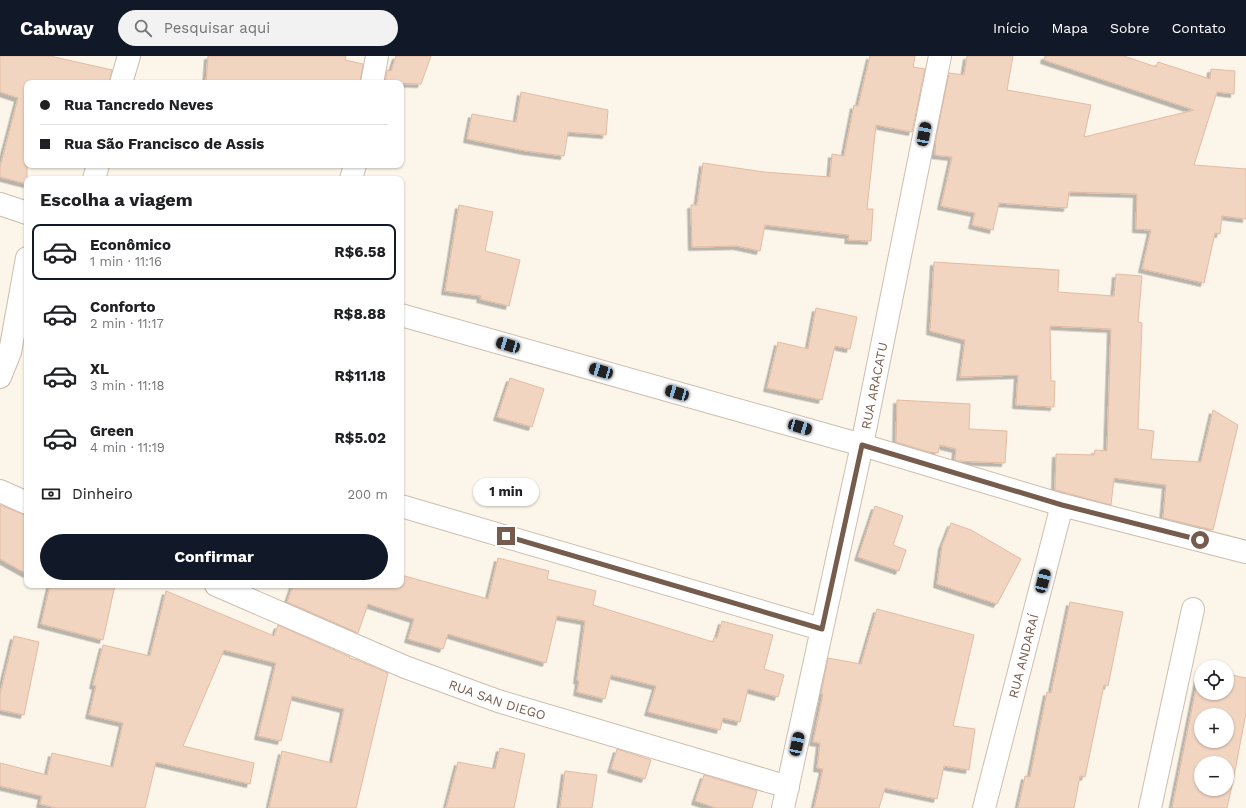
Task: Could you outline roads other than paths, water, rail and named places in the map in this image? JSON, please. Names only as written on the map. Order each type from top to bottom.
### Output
[{"type":"street","points":[[122,80],[129,56]]},
{"type":"street","points":[[373,80],[377,56]]},
{"type":"street","name":"RUA ARACATU","points":[[783,808],[862,445],[940,56]]},
{"type":"street","points":[[0,204],[24,212]]},
{"type":"street","points":[[0,377],[10,352],[24,275]]},
{"type":"street","points":[[404,316],[862,445],[1062,505],[1246,552]]},
{"type":"street","points":[[0,491],[24,502]]},
{"type":"street","name":"RUA ANDARAÍ","points":[[984,808],[1062,505]]},
{"type":"street","points":[[404,507],[822,629]]},
{"type":"street","name":"RUA SAN DIEGO","points":[[223,588],[405,667],[498,702],[788,787]]},
{"type":"street","points":[[1150,808],[1193,609]]}]
